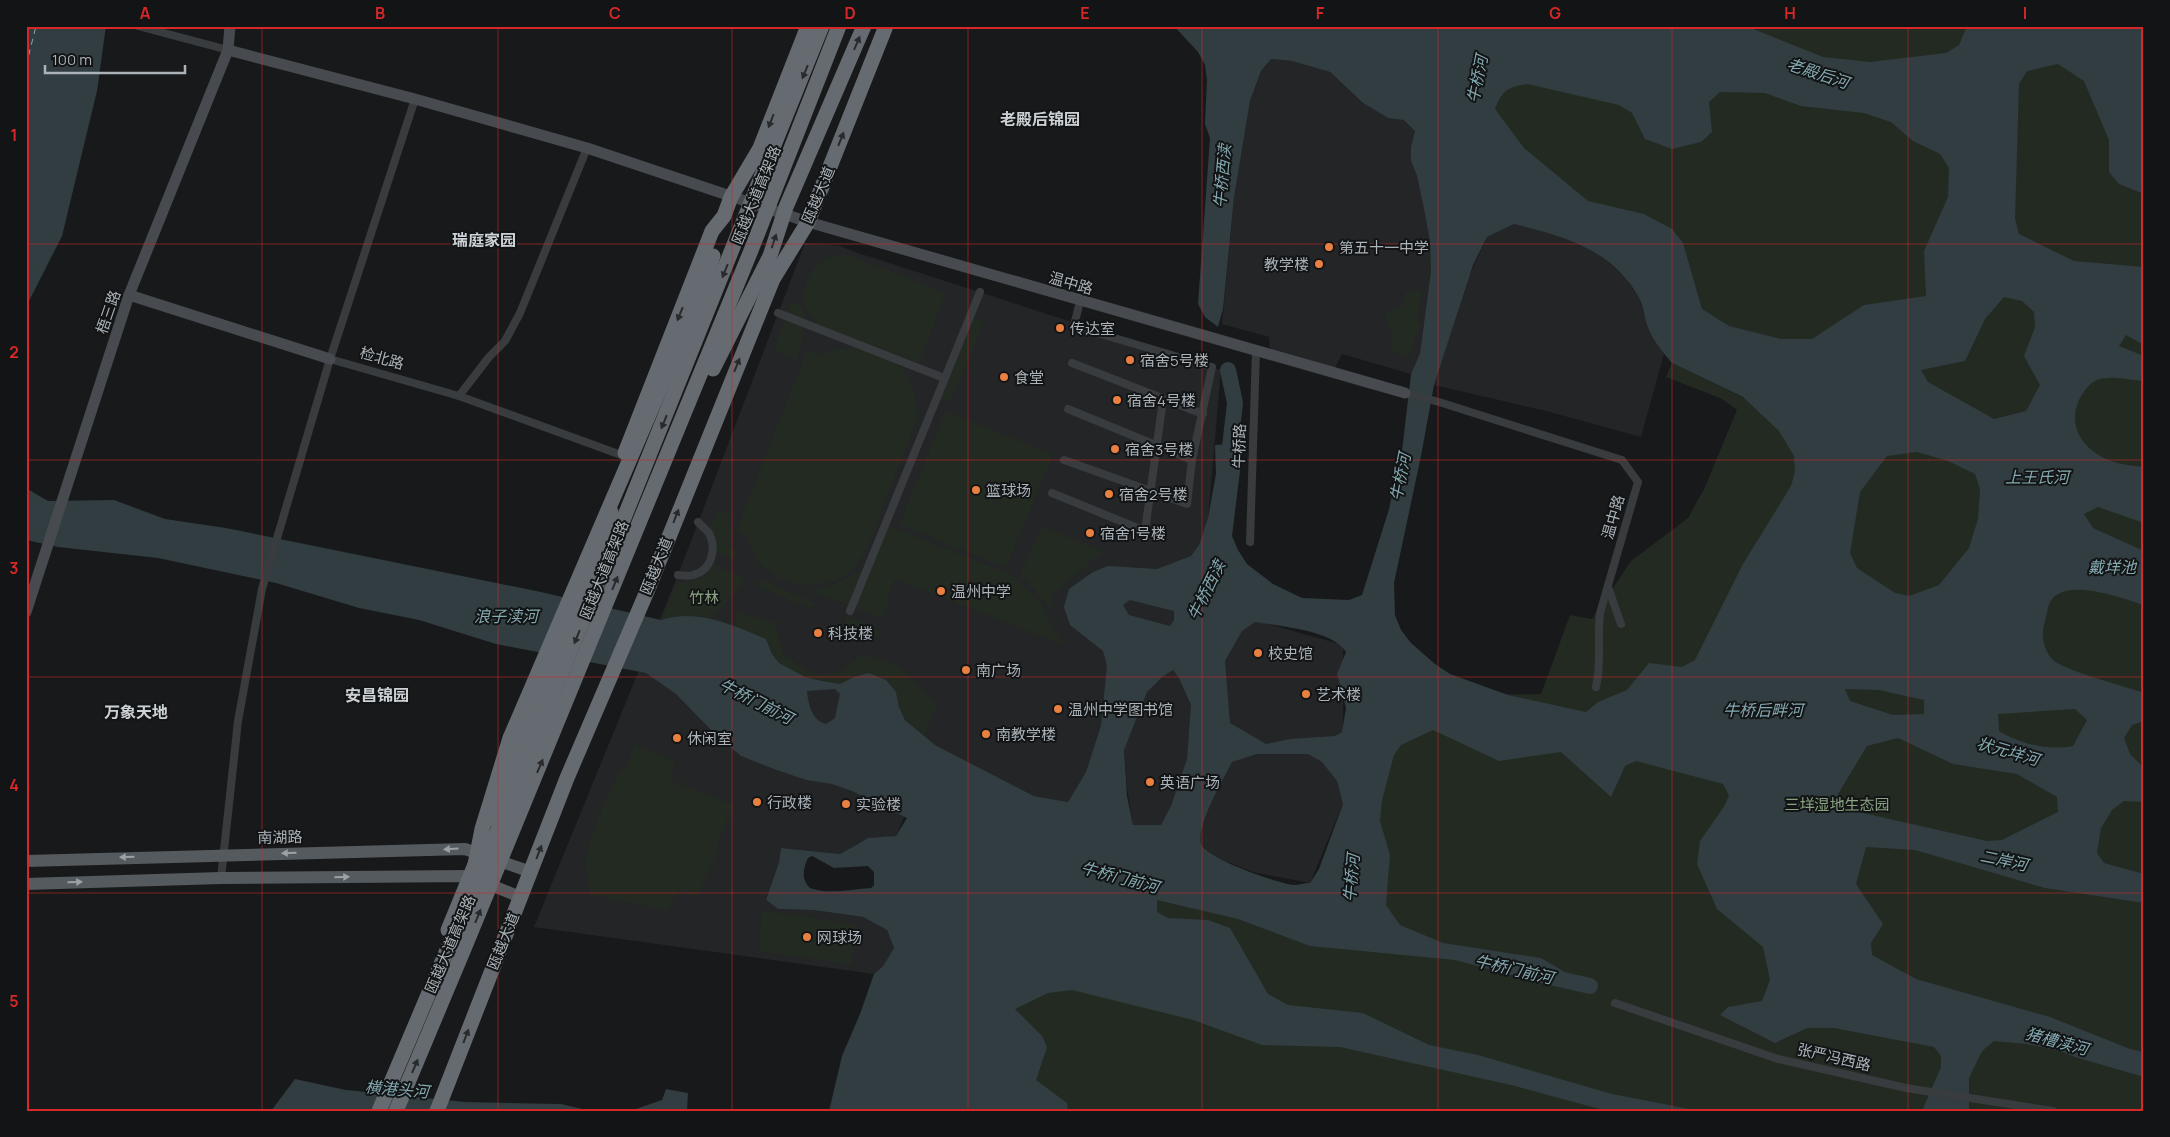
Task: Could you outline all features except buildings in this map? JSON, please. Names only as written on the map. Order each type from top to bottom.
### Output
[{"type":"highway","points":[[467,903],[482,830],[510,738],[630,464],[700,296],[730,197],[760,148],[808,26]]},
{"type":"highway","name":"瓯越大道高架路","points":[[377,1111],[518,783],[808,65],[822,26]]},
{"type":"highway","name":"瓯越大道高架路","points":[[396,1111],[674,441],[839,26]]},
{"type":"highway","points":[[674,441],[770,256],[786,207],[864,26]]},
{"type":"highway","name":"瓯越大道","points":[[440,1104],[567,778],[608,684],[773,279],[808,222],[886,26]]},
{"type":"highway","points":[[377,1111],[386,1084],[479,854],[515,755],[606,537],[624,456],[712,231],[724,216]]},
{"type":"main road","name":"南湖路","points":[[26,861],[465,848],[531,872]]},
{"type":"main road","points":[[26,884],[221,878],[469,876],[520,897]]},
{"type":"street","points":[[138,26],[228,50]]},
{"type":"street","name":"梧三路","points":[[26,612],[129,295],[228,50],[230,26]]},
{"type":"street","name":"温中路","points":[[228,50],[415,99],[587,148],[808,222],[1439,402],[1622,460],[1638,482],[1598,626],[1600,668],[1596,687]]},
{"type":"street","points":[[221,878],[238,721],[262,589],[330,358],[415,99]]},
{"type":"street","points":[[459,396],[489,357],[505,341],[520,314],[587,148]]},
{"type":"street","points":[[850,611],[980,292]]},
{"type":"street","name":"检北路","points":[[129,295],[459,396],[624,456]]},
{"type":"street","points":[[1064,460],[1187,504],[1192,460],[1212,367],[1074,326],[1080,301]]},
{"type":"street","points":[[778,313],[944,378]]},
{"type":"street","name":"牛桥路","points":[[1250,542],[1256,351]]},
{"type":"street","points":[[1072,363],[1203,414]]},
{"type":"street","points":[[1052,493],[1145,531],[1163,400]]},
{"type":"street","points":[[1068,409],[1192,460]]},
{"type":"street","points":[[678,574],[693,576],[706,569],[711,558],[714,548],[708,532],[698,522]]},
{"type":"street","points":[[1608,586],[1621,624]]},
{"type":"street","name":"张严冯西路","points":[[1615,1002],[1778,1059],[1906,1088],[2053,1111]]},
{"type":"shaded area","name":"第五十一中学","points":[[1271,59],[1292,61],[1330,72],[1363,103],[1388,118],[1408,116],[1415,131],[1411,146],[1411,161],[1417,176],[1424,208],[1430,241],[1431,262],[1470,274],[1487,237],[1514,224],[1558,234],[1597,253],[1623,274],[1640,300],[1648,329],[1664,354],[1641,437],[1546,411],[1434,385],[1465,287],[1431,271],[1420,353],[1411,374],[1342,354],[1335,368],[1270,348],[1269,337],[1222,324],[1234,198],[1250,101],[1261,71]]},
{"type":"shaded area","name":"温州中学","points":[[805,243],[840,246],[1221,370],[1208,518],[1212,608],[1343,645],[1343,804],[1310,883],[1253,872],[1133,825],[1127,788],[1124,749],[1138,713],[1103,698],[1101,725],[1086,772],[1068,802],[1034,796],[935,745],[896,836],[862,841],[840,854],[781,848],[779,862],[766,900],[778,909],[813,910],[863,917],[887,930],[894,948],[883,966],[874,974],[534,927],[678,575]]},
{"type":"green space","name":"三垟湿地生态园","points":[[1517,26],[2144,26],[2144,1111],[910,1111],[1002,834],[1332,902],[1374,696],[1541,694],[1570,615],[1592,619],[1631,561],[1688,518],[1705,487],[1737,410],[1722,399],[1666,377],[1672,363],[1744,398],[1754,376],[1441,107]]},
{"type":"green space","points":[[848,255],[946,293],[919,363],[817,324],[809,315],[804,295],[805,287],[812,271],[824,260],[832,256]]},
{"type":"green space","points":[[1422,291],[1417,320],[1420,326],[1409,357],[1390,352],[1394,334],[1386,324],[1385,316],[1391,310],[1403,306],[1405,292]]},
{"type":"green space","points":[[799,303],[807,319],[797,361],[774,350],[790,304]]},
{"type":"green space","points":[[974,318],[984,322],[950,403],[940,398]]},
{"type":"green space","points":[[854,348],[883,356],[902,369],[914,389],[917,419],[872,538],[859,562],[847,574],[833,581],[808,585],[792,583],[768,572],[754,554],[747,537],[736,531],[807,350],[821,355],[837,349]]},
{"type":"green space","name":"篮球场","points":[[946,411],[1053,455],[1006,568],[899,524]]},
{"type":"green space","points":[[718,510],[730,514],[728,528],[733,533],[728,545],[737,552],[734,559],[716,552],[716,539],[709,529]]},
{"type":"green space","points":[[885,524],[1014,576],[1039,601],[1063,645],[895,579],[887,598],[890,600],[883,619],[811,591],[837,583],[867,567]]},
{"type":"green space","points":[[1043,526],[1103,552],[1052,594],[1053,611],[1020,574]]},
{"type":"green space","name":"竹林","points":[[713,564],[746,579],[712,618],[687,615],[661,620],[678,582],[689,582],[703,577]]},
{"type":"green space","points":[[759,579],[815,603],[812,609],[756,586]]},
{"type":"green space","points":[[736,611],[775,623],[783,653],[808,671],[820,675],[843,671],[861,654],[897,664],[937,705],[925,735],[905,717],[896,692],[854,677],[841,683],[833,684],[817,681],[792,671],[775,658],[766,639],[736,626]]},
{"type":"green space","points":[[847,616],[883,632],[880,639],[844,623]]},
{"type":"green space","points":[[634,744],[674,761],[672,781],[734,805],[717,843],[719,848],[697,896],[679,891],[667,910],[591,895],[589,885],[586,862],[590,842],[597,821],[620,771],[627,765]]},
{"type":"green space","name":"网球场","points":[[762,910],[855,924],[852,965],[758,951]]},
{"type":"water","points":[[26,26],[106,26],[97,91],[62,236],[26,307]]},
{"type":"water","points":[[1174,26],[1746,26],[1823,57],[1870,62],[1946,53],[1959,45],[1967,26],[2144,26],[2144,194],[2119,184],[2109,172],[2109,140],[2084,81],[2058,64],[2027,71],[2019,84],[2015,219],[2019,234],[2074,261],[2144,267],[2144,345],[2126,335],[2119,346],[2144,356],[2144,381],[2106,378],[2095,381],[2086,389],[2081,397],[2077,405],[2075,419],[2076,428],[2080,436],[2091,450],[2117,463],[2144,467],[2144,523],[2098,507],[2084,514],[2093,528],[2144,551],[2144,605],[2094,591],[2080,590],[2057,594],[2050,602],[2043,634],[2047,652],[2059,664],[2069,669],[2144,693],[2144,721],[2132,725],[2124,738],[2130,754],[2144,768],[2144,802],[2124,801],[2112,810],[2101,828],[2097,853],[2104,863],[2144,874],[2144,903],[2045,888],[1915,850],[1866,847],[1856,884],[1883,924],[1871,943],[1872,955],[1916,979],[2050,1017],[2130,1049],[2144,1052],[2144,1077],[2060,1051],[2027,1044],[1994,1041],[1982,1051],[1969,1078],[1969,1111],[1922,1111],[1941,1067],[1941,1056],[1934,1047],[1834,1028],[1807,1028],[1775,1043],[1720,1015],[1728,1007],[1762,1001],[1770,980],[1763,947],[1717,909],[1697,864],[1700,841],[1725,805],[1729,795],[1723,784],[1636,761],[1625,766],[1611,797],[1561,752],[1499,761],[1433,730],[1401,745],[1394,755],[1382,800],[1380,821],[1390,855],[1386,905],[1400,925],[1443,943],[1541,958],[1563,971],[1567,983],[1545,984],[1455,960],[1310,946],[1238,919],[1157,900],[1157,912],[1168,918],[1208,920],[1230,928],[1268,994],[1288,1005],[1363,1013],[1429,1045],[1478,1055],[1612,1094],[1700,1111],[1607,1111],[1511,1085],[1340,1047],[1262,1045],[1193,1020],[1072,990],[1048,993],[1015,1009],[1042,1036],[1047,1047],[1036,1080],[1067,1103],[1068,1111],[829,1111],[842,1056],[874,974],[883,966],[894,948],[887,930],[863,917],[813,910],[778,909],[766,900],[779,862],[781,848],[840,854],[868,838],[896,836],[907,818],[852,791],[832,784],[806,780],[741,756],[717,736],[676,694],[646,673],[496,644],[419,620],[359,608],[276,583],[158,558],[58,547],[26,540],[26,488],[48,501],[114,500],[165,519],[226,528],[541,592],[661,620],[688,616],[715,620],[741,628],[766,639],[772,654],[779,663],[805,677],[840,684],[854,677],[869,673],[886,680],[896,692],[899,707],[905,720],[935,745],[1034,796],[1068,802],[1086,772],[1101,725],[1107,666],[1103,651],[1070,625],[1064,607],[1069,589],[1093,572],[1108,566],[1157,569],[1191,556],[1199,545],[1208,518],[1216,474],[1215,445],[1231,444],[1242,455],[1232,536],[1247,564],[1273,584],[1302,598],[1349,600],[1362,595],[1389,509],[1402,451],[1411,374],[1420,353],[1431,271],[1430,241],[1417,176],[1411,161],[1411,146],[1415,131],[1404,120],[1388,118],[1363,103],[1330,72],[1292,61],[1271,59],[1261,71],[1250,101],[1234,198],[1223,309],[1218,327],[1205,317],[1198,304],[1210,138],[1205,124],[1207,80],[1205,65],[1198,52]],"holes":[[[1527,84],[1619,105],[1632,113],[1645,139],[1672,149],[1701,142],[1712,132],[1709,102],[1720,92],[1765,93],[1801,106],[1864,113],[1891,122],[1913,141],[1940,154],[1949,168],[1948,197],[1924,251],[1926,296],[1864,305],[1812,339],[1781,339],[1729,326],[1702,309],[1683,243],[1672,229],[1644,214],[1588,201],[1524,148],[1495,109],[1500,97],[1510,88]],[[1514,224],[1551,234],[1586,248],[1616,268],[1628,282],[1641,301],[1650,333],[1672,363],[1743,397],[1779,431],[1794,456],[1795,472],[1791,486],[1743,564],[1695,660],[1682,667],[1649,663],[1627,690],[1598,702],[1586,712],[1508,695],[1450,674],[1435,664],[1411,643],[1401,630],[1395,615],[1394,583],[1434,385],[1473,265],[1487,237]],[[2004,297],[2022,301],[2034,312],[2035,327],[2024,356],[2040,385],[2026,411],[1994,419],[1928,382],[1921,370],[1965,361],[1985,319]],[[1917,452],[1948,461],[1975,474],[1980,489],[1978,519],[1969,548],[1939,585],[1909,596],[1895,593],[1857,568],[1850,553],[1860,492],[1887,456]],[[1130,600],[1174,611],[1174,620],[1170,626],[1129,615],[1123,605]],[[1255,622],[1291,627],[1318,634],[1330,639],[1346,652],[1337,674],[1346,708],[1342,732],[1335,736],[1290,739],[1266,744],[1230,723],[1225,661],[1242,631]],[[1173,670],[1179,678],[1191,705],[1187,759],[1171,806],[1161,825],[1133,825],[1127,796],[1124,750],[1147,692],[1162,677]],[[835,689],[840,694],[835,718],[826,724],[817,719],[810,706],[807,691]],[[1845,689],[1879,690],[1924,700],[1924,714],[1893,715],[1850,701]],[[2075,709],[2087,720],[2073,746],[2045,747],[2025,743],[1999,731],[1998,714]],[[1898,738],[1953,764],[2017,774],[2057,797],[2058,812],[2002,840],[1987,841],[1863,813],[1847,806],[1838,794],[1867,746]],[[1257,754],[1308,754],[1322,762],[1337,781],[1343,804],[1319,869],[1310,883],[1294,885],[1243,869],[1228,863],[1206,850],[1201,844],[1202,826],[1211,803],[1232,762]],[[812,856],[834,868],[868,866],[874,872],[874,885],[871,888],[840,891],[824,891],[810,888],[804,878],[806,862]]]},
{"type":"water","points":[[295,1079],[346,1090],[465,1102],[561,1104],[591,1111],[271,1111]]},
{"type":"water","points":[[666,1089],[688,1093],[687,1111],[630,1111],[662,1100]]},
{"type":"waterway","name":"牛桥西渎","points":[[1228,370],[1235,403],[1228,464]]},
{"type":"waterway","name":"牛桥门前河","points":[[1546,976],[1590,986]]},
{"type":"ferry route","points":[[26,66],[36,26]]},
{"type":"place","name":"第五十一中学","points":[[1329,247]]},
{"type":"place","name":"教学楼","points":[[1319,264]]},
{"type":"place","name":"传达室","points":[[1060,328]]},
{"type":"place","name":"宿舍5号楼","points":[[1130,360]]},
{"type":"place","name":"食堂","points":[[1004,377]]},
{"type":"place","name":"宿舍4号楼","points":[[1117,400]]},
{"type":"place","name":"宿舍3号楼","points":[[1115,449]]},
{"type":"place","name":"篮球场","points":[[976,490]]},
{"type":"place","name":"宿舍2号楼","points":[[1109,494]]},
{"type":"place","name":"宿舍1号楼","points":[[1090,533]]},
{"type":"place","name":"温州中学","points":[[941,591]]},
{"type":"place","name":"科技楼","points":[[818,633]]},
{"type":"place","name":"校史馆","points":[[1258,653]]},
{"type":"place","name":"南广场","points":[[966,670]]},
{"type":"place","name":"艺术楼","points":[[1306,694]]},
{"type":"place","name":"温州中学图书馆","points":[[1058,709]]},
{"type":"place","name":"南教学楼","points":[[986,734]]},
{"type":"place","name":"休闲室","points":[[677,738]]},
{"type":"place","name":"英语广场","points":[[1150,782]]},
{"type":"place","name":"行政楼","points":[[757,802]]},
{"type":"place","name":"实验楼","points":[[846,804]]},
{"type":"place","name":"网球场","points":[[807,937]]},
{"type":"district","name":"老殿后锦园","points":[[1040,119]]},
{"type":"district","name":"瑞庭家园","points":[[484,240]]},
{"type":"district","name":"安昌锦园","points":[[377,695]]},
{"type":"district","name":"万象天地","points":[[136,712]]},
{"type":"water label","name":"老殿后河","points":[[1818,73]]},
{"type":"water label","name":"牛桥河","points":[[1477,79]]},
{"type":"water label","name":"牛桥河","points":[[1400,477]]},
{"type":"water label","name":"上王氏河","points":[[2037,477]]},
{"type":"water label","name":"戴垟池","points":[[2112,567]]},
{"type":"water label","name":"浪子渎河","points":[[506,616]]},
{"type":"water label","name":"牛桥后畔河","points":[[1763,710]]},
{"type":"water label","name":"状元垟河","points":[[2008,751]]},
{"type":"water label","name":"二岸河","points":[[2004,860]]},
{"type":"water label","name":"牛桥河","points":[[1351,878]]},
{"type":"water label","name":"猪槽渎河","points":[[2057,1041]]},
{"type":"water label","name":"横港头河","points":[[397,1089]]}]
